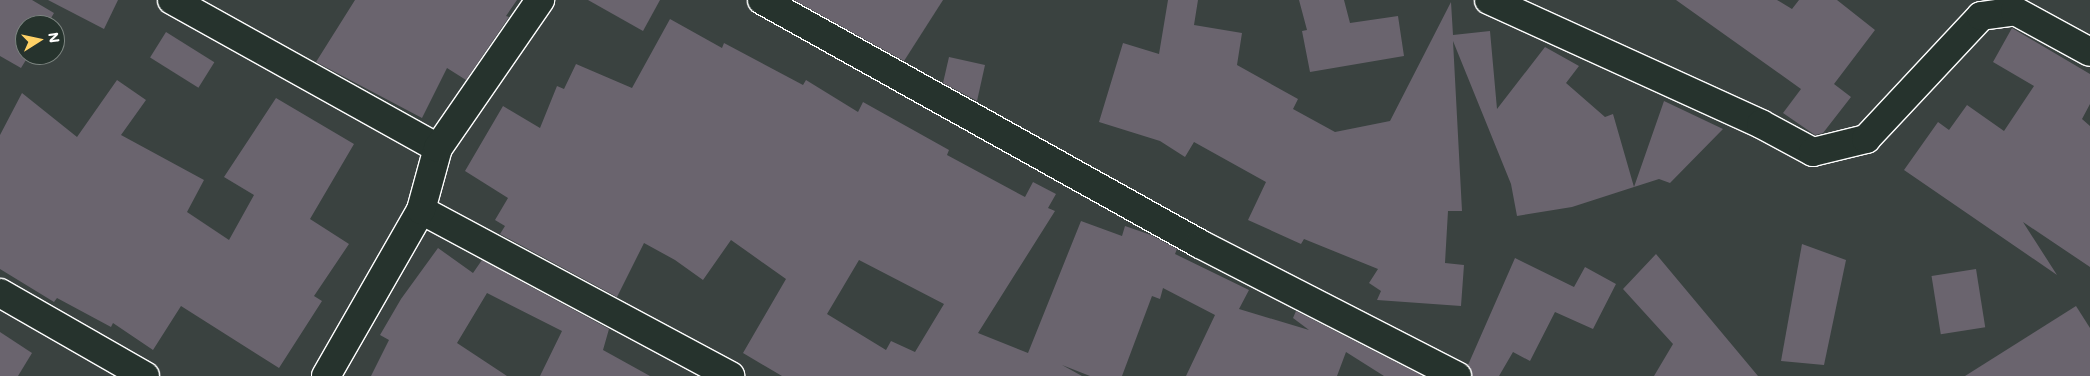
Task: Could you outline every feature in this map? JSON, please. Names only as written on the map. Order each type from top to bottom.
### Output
[{"type":"street","points":[[172,0],[438,148]]},
{"type":"street","points":[[326,376],[421,210],[438,148],[540,0]]},
{"type":"street","points":[[762,0],[1200,244],[1457,376]]},
{"type":"street","points":[[1489,0],[1761,124],[1813,152],[1866,139],[1981,16],[2016,11],[2090,52]]},
{"type":"street","points":[[421,210],[730,376]]},
{"type":"street","points":[[0,293],[145,376]]},
{"type":"building","points":[[0,0],[32,0],[54,13],[53,15],[15,15],[15,65],[0,56]]},
{"type":"building","points":[[48,0],[118,0],[104,29]]},
{"type":"building","points":[[355,0],[517,0],[506,16],[509,17],[466,80],[447,68],[422,118],[316,62]]},
{"type":"building","points":[[588,0],[660,0],[643,31]]},
{"type":"building","points":[[794,0],[943,0],[904,61]]},
{"type":"building","points":[[1168,0],[1198,0],[1194,25],[1242,33],[1237,65],[1298,99],[1293,109],[1335,132],[1390,121],[1451,2],[1453,35],[1490,31],[1497,109],[1545,47],[1579,66],[1566,83],[1605,117],[1613,114],[1634,187],[1572,207],[1517,216],[1511,184],[1453,41],[1462,211],[1448,211],[1445,263],[1464,265],[1461,306],[1377,300],[1381,291],[1369,283],[1378,269],[1304,239],[1301,244],[1248,220],[1266,182],[1194,142],[1185,157],[1160,141],[1099,122],[1123,43],[1159,54]]},
{"type":"building","points":[[1299,0],[1344,0],[1350,23],[1398,16],[1404,56],[1310,72],[1302,31],[1307,30]]},
{"type":"building","points":[[1676,0],[1777,0],[1792,9],[1799,0],[1837,0],[1875,30],[1834,84],[1851,97],[1823,133],[1815,135],[1783,113],[1801,89]]},
{"type":"building","points":[[670,19],[722,48],[724,43],[803,85],[806,80],[858,112],[863,102],[949,150],[947,155],[1025,197],[1033,182],[1056,194],[1048,208],[1055,211],[978,333],[1028,353],[1081,221],[1122,236],[1125,226],[1151,235],[1177,249],[1175,254],[1249,290],[1239,309],[1309,330],[1293,318],[1296,311],[1423,376],[1384,376],[1346,352],[1337,376],[1186,376],[1215,315],[1163,288],[1160,299],[1152,296],[1122,376],[1090,376],[1062,365],[1082,376],[782,376],[743,353],[786,279],[731,240],[703,280],[675,260],[644,243],[617,297],[500,234],[505,226],[495,220],[508,198],[465,171],[503,106],[540,128],[557,86],[564,89],[576,64],[632,88]],"holes":[[[859,260],[944,304],[915,352],[891,341],[886,350],[827,314]]]},
{"type":"building","points":[[2012,28],[2090,74],[2090,104],[2082,119],[2090,126],[2090,267],[2023,222],[2057,275],[1904,170],[1938,122],[1949,130],[1967,105],[2004,131],[2034,86],[1993,62]]},
{"type":"building","points":[[166,32],[214,62],[198,88],[150,57]]},
{"type":"building","points":[[949,57],[985,65],[977,101],[943,83]]},
{"type":"building","points":[[117,80],[146,100],[121,135],[204,180],[187,212],[229,240],[254,195],[224,177],[276,98],[354,144],[310,219],[349,244],[314,296],[322,301],[279,368],[181,306],[153,350],[113,323],[111,327],[57,298],[54,302],[0,269],[0,135],[22,93],[77,137]]},
{"type":"building","points":[[1664,101],[1723,129],[1670,183],[1659,179],[1634,187]]},
{"type":"building","points":[[1802,244],[1846,260],[1824,365],[1781,361]]},
{"type":"building","points":[[438,248],[473,273],[482,260],[609,329],[603,350],[650,376],[540,376],[562,331],[487,293],[457,343],[507,376],[371,376],[389,340],[380,335],[401,299]]},
{"type":"building","points":[[1656,254],[1758,376],[1654,376],[1673,344],[1623,289]]},
{"type":"building","points":[[1515,258],[1574,287],[1585,267],[1616,284],[1593,329],[1555,312],[1530,361],[1513,352],[1499,376],[1472,376],[1468,365]]},
{"type":"building","points":[[1976,269],[1985,327],[1941,334],[1932,276]]},
{"type":"building","points":[[2076,306],[2090,328],[2090,376],[1965,376]]},
{"type":"building","points":[[0,332],[32,353],[18,376],[0,376]]}]
